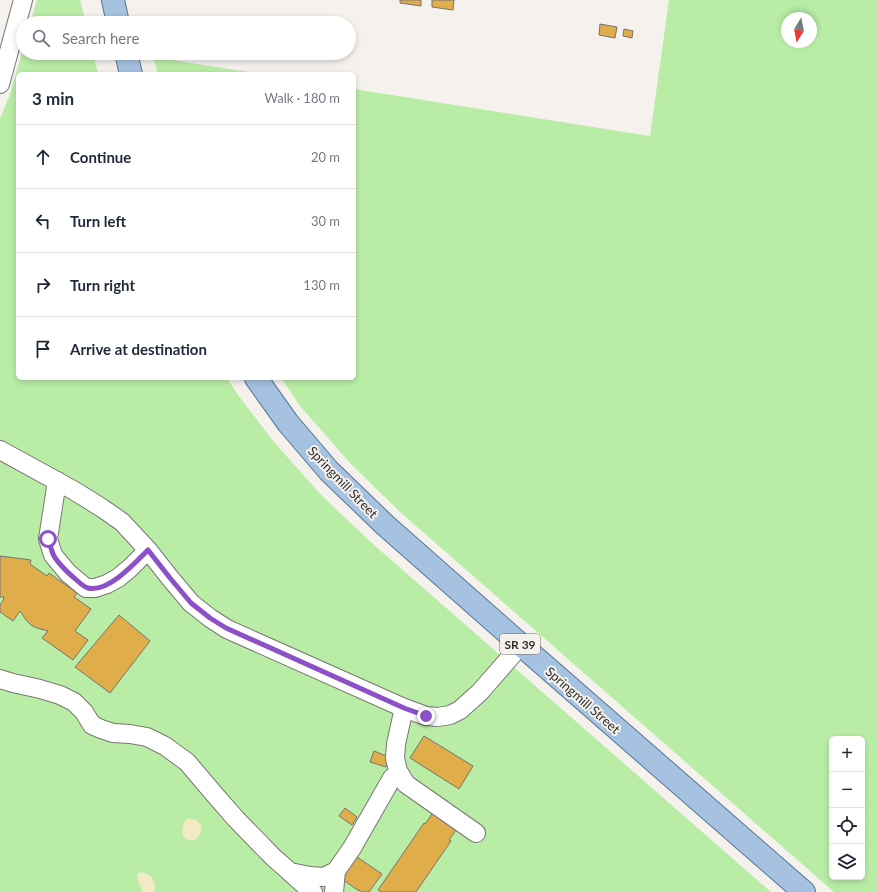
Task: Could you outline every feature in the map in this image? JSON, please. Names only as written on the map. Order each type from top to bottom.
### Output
[{"type":"main road","points":[[113,0],[116,16]]},
{"type":"main road","points":[[127,60],[130,72]]},
{"type":"main road","name":"Springmill Street","points":[[257,380],[288,424],[329,471],[385,525],[804,892]]},
{"type":"street","points":[[19,16],[23,0]]},
{"type":"street","points":[[0,84],[16,26]]},
{"type":"street","points":[[0,450],[57,481],[122,522],[148,550],[191,603],[210,618],[226,628],[404,708],[426,716],[438,717],[450,715],[460,710],[480,692],[521,645]]},
{"type":"street","points":[[57,481],[48,539],[53,555],[68,573],[86,588],[95,588],[118,578],[148,550]]},
{"type":"street","points":[[0,678],[13,683],[60,695],[74,702],[84,712],[92,725],[101,729],[147,737],[165,746],[187,762],[215,796],[273,857],[313,892]]},
{"type":"street","points":[[404,708],[396,744],[395,758],[398,770],[406,784],[476,833]]},
{"type":"street","points":[[290,872],[324,877],[336,871],[352,848],[392,778]]},
{"type":"street","points":[[334,892],[336,871]]},
{"type":"green space","points":[[37,0],[80,0],[84,16],[32,16]]},
{"type":"green space","points":[[669,0],[877,0],[877,892],[834,892],[400,512],[350,463],[300,406],[282,380],[356,380],[356,89],[650,136]]},
{"type":"green space","points":[[20,60],[95,60],[98,72],[16,72]]},
{"type":"green space","points":[[154,60],[172,60],[248,72],[157,72]]},
{"type":"green space","points":[[16,73],[16,380],[228,380],[274,442],[323,497],[373,544],[771,892],[0,892],[0,119]]},
{"type":"sand","points":[[187,819],[194,820],[201,825],[199,836],[196,839],[186,839],[182,833],[183,826]]},
{"type":"sand","points":[[141,872],[153,879],[155,885],[154,892],[143,892],[137,875]]},
{"type":"building","points":[[400,0],[421,0],[421,6],[400,3]]},
{"type":"building","points":[[432,0],[454,0],[453,10],[432,7]]},
{"type":"building","points":[[600,24],[617,27],[615,38],[599,35]]},
{"type":"building","points":[[624,29],[633,31],[632,38],[623,36]]},
{"type":"building","points":[[0,556],[31,560],[30,564],[47,576],[49,573],[77,593],[74,597],[91,609],[75,631],[88,640],[73,660],[42,638],[48,631],[31,625],[20,611],[13,621],[0,612],[0,605],[4,597],[0,597]]},
{"type":"building","points":[[119,615],[150,641],[110,693],[75,667]]},
{"type":"building","points":[[424,736],[473,766],[459,789],[410,758]]},
{"type":"building","points":[[374,751],[389,757],[386,767],[370,762]]},
{"type":"building","points":[[345,808],[357,817],[352,825],[339,816]]},
{"type":"building","points":[[434,811],[458,827],[449,840],[451,841],[416,892],[381,892],[378,890],[424,823],[425,824]]},
{"type":"building","points":[[354,855],[382,874],[369,892],[359,891],[339,877]]},
{"type":"route","points":[[48,539],[53,555],[68,573],[86,588],[95,588],[118,578],[148,550],[191,603],[226,628],[404,708],[426,716]]}]
